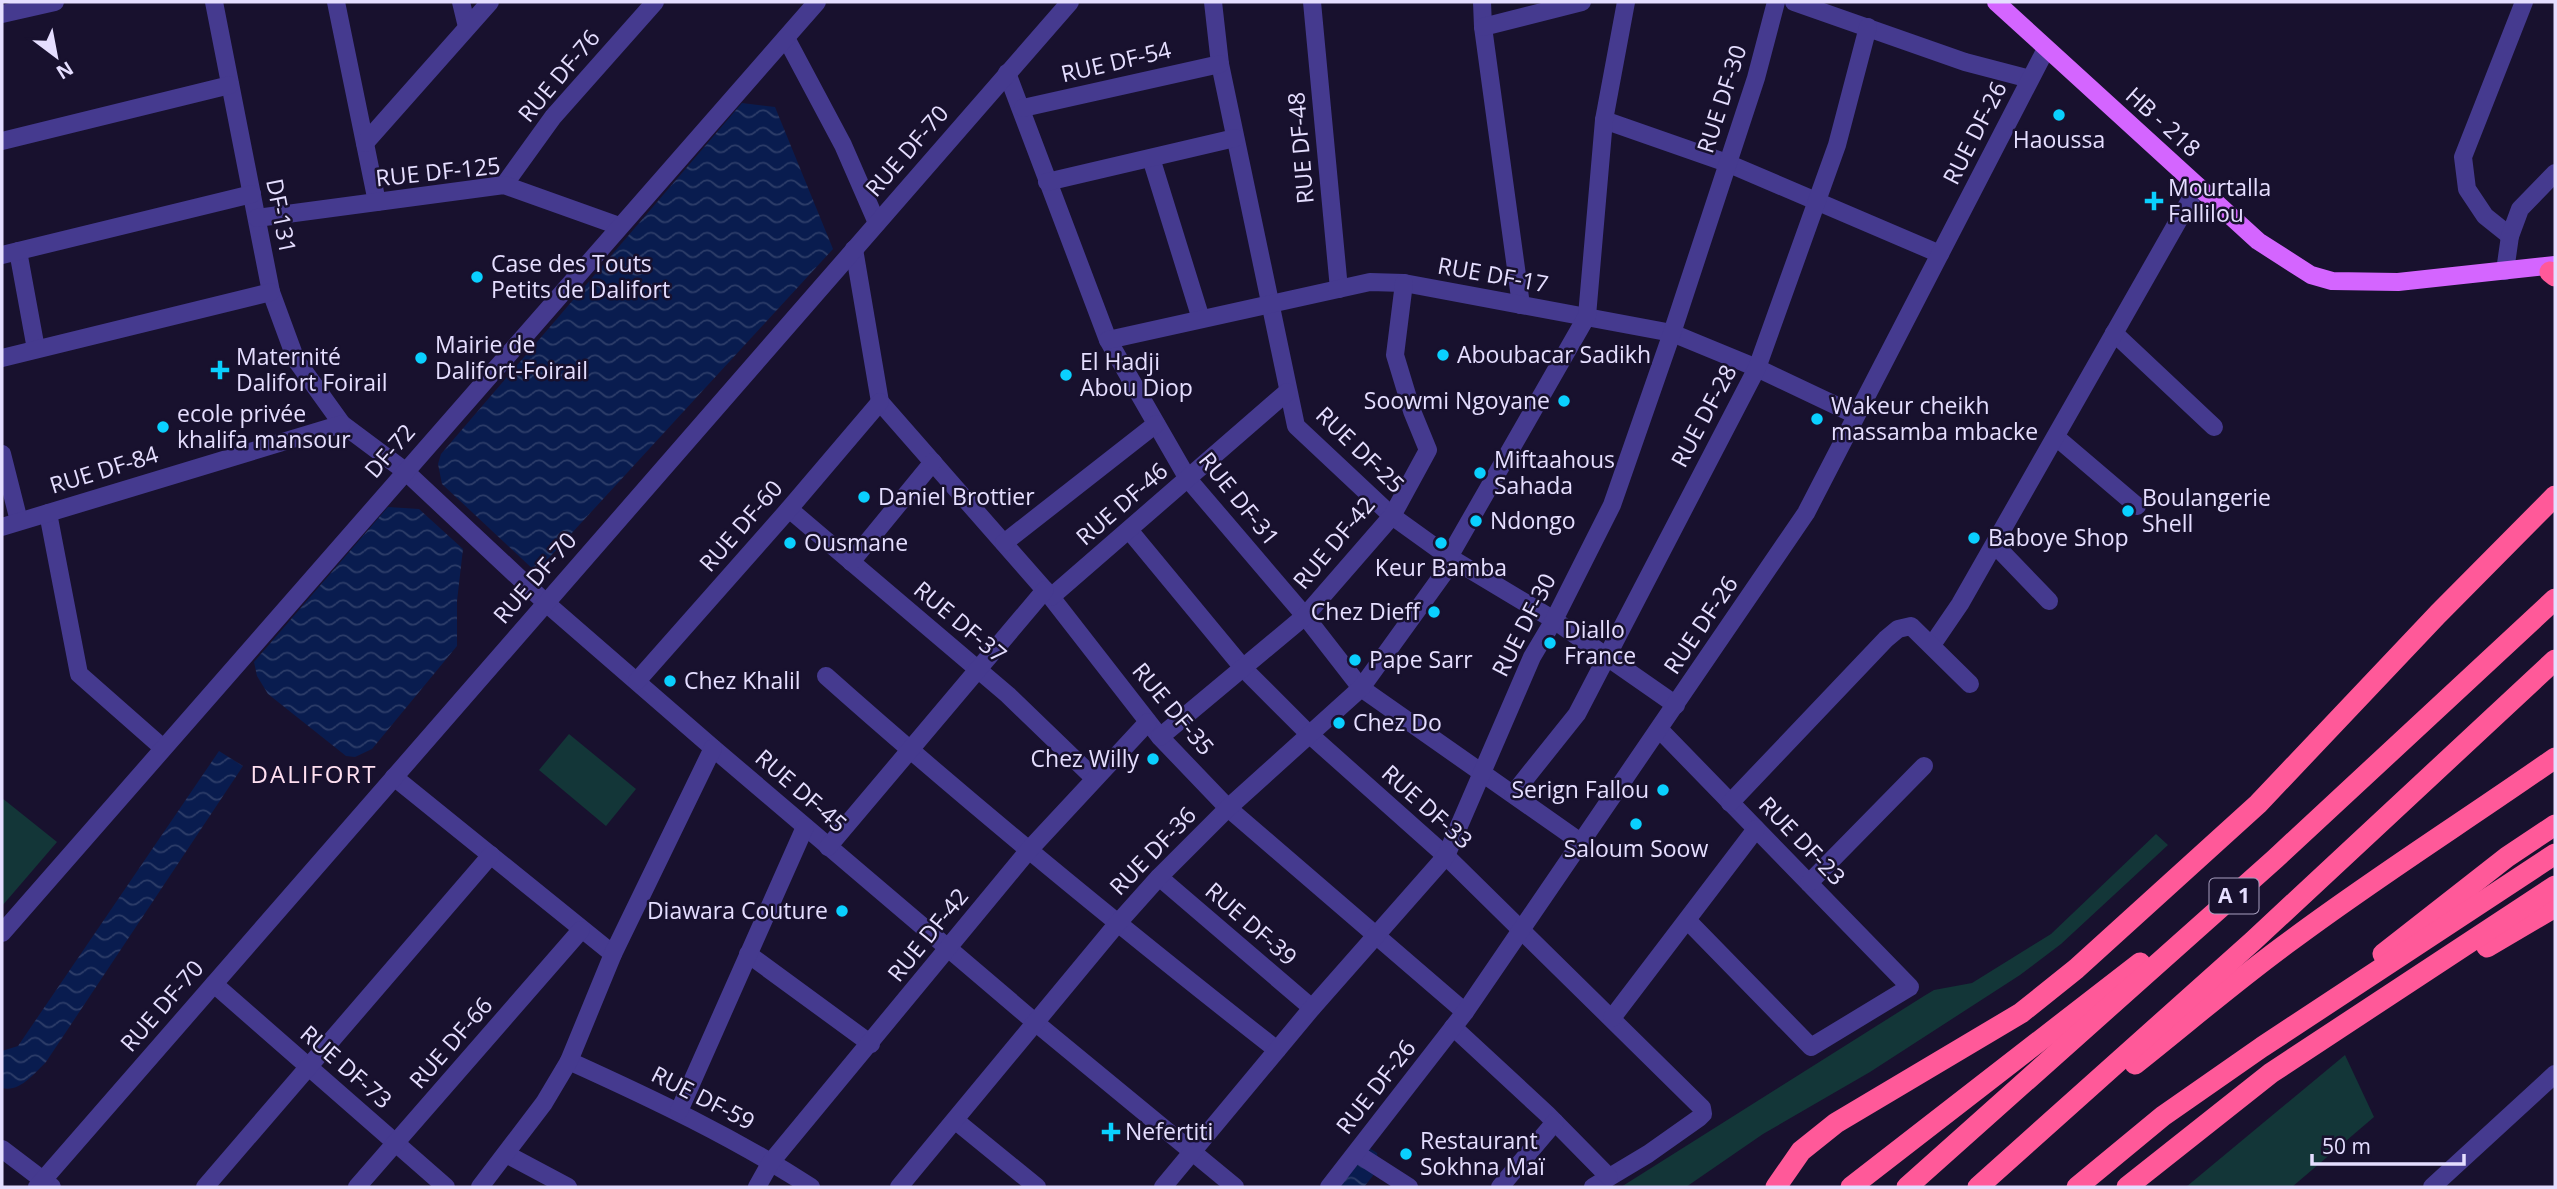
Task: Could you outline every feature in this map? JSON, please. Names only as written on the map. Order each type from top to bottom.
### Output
[{"type":"highway","points":[[1776,1187],[1801,1151],[1836,1123],[2021,1013],[2076,969],[2258,804],[2438,614],[2555,496]]},
{"type":"highway","name":"A 1","points":[[1907,1187],[2274,859],[2555,598]]},
{"type":"highway","name":"A 1","points":[[1979,1187],[2253,942],[2555,660]]},
{"type":"highway","points":[[1979,1187],[2291,940],[2555,758]]},
{"type":"highway","points":[[2262,1047],[2507,857],[2555,825]]},
{"type":"highway","points":[[2077,1187],[2164,1116],[2262,1047],[2555,854]]},
{"type":"highway","points":[[1851,1187],[2274,859]]},
{"type":"highway","points":[[2127,1187],[2271,1073],[2555,886]]},
{"type":"highway","points":[[2271,1073],[2555,907]]},
{"type":"main road","name":"HB - 218","points":[[1996,2],[2258,241],[2311,275],[2332,281],[2398,282],[2508,270],[2554,271]]},
{"type":"street","points":[[2,14],[55,2]]},
{"type":"street","name":"DF-131","points":[[214,2],[271,292],[296,360],[342,424]]},
{"type":"street","points":[[336,2],[377,202]]},
{"type":"street","points":[[461,2],[467,27]]},
{"type":"street","points":[[365,143],[490,2]]},
{"type":"street","name":"RUE DF-76","points":[[505,185],[553,117],[654,2]]},
{"type":"street","name":"DF-72","points":[[2,933],[817,2]]},
{"type":"street","name":"RUE DF-70","points":[[44,1185],[214,984],[1070,2]]},
{"type":"street","name":"RUE DF-25","points":[[1213,2],[1220,64],[1296,426],[1392,516],[1448,557],[1607,655],[1676,705]]},
{"type":"street","name":"RUE DF-48","points":[[1312,2],[1339,289]]},
{"type":"street","points":[[1482,2],[1483,27],[1521,305]]},
{"type":"street","points":[[1483,27],[1582,2]]},
{"type":"street","points":[[1587,316],[1604,120],[1626,2]]},
{"type":"street","name":"RUE DF-30","points":[[1163,1187],[1312,1007],[1446,856],[1532,657],[1554,620],[1612,505],[1756,78],[1776,2]]},
{"type":"street","points":[[1794,2],[1965,61],[2030,79]]},
{"type":"street","points":[[2510,236],[2485,216],[2467,189],[2463,157],[2524,2]]},
{"type":"street","name":"RUE DF-28","points":[[1513,794],[1577,714],[1757,368],[1837,145],[1868,27]]},
{"type":"street","points":[[786,38],[843,145],[877,223]]},
{"type":"street","name":"RUE DF-26","points":[[1329,1187],[1465,1012],[1806,513],[2046,49]]},
{"type":"street","name":"RUE DF-54","points":[[1023,108],[1220,64]]},
{"type":"street","name":"RUE DF-31","points":[[1007,73],[1023,108],[1047,182],[1108,340],[1188,480],[1305,616],[1361,688],[1582,843]]},
{"type":"street","points":[[2,141],[230,85]]},
{"type":"street","points":[[1604,120],[1727,163],[1940,254]]},
{"type":"street","points":[[1047,182],[1235,138]]},
{"type":"street","points":[[1151,158],[1201,318]]},
{"type":"street","points":[[2508,270],[2510,236],[2519,209],[2555,173]]},
{"type":"street","name":"RUE DF-125","points":[[257,218],[505,185],[619,226]]},
{"type":"street","points":[[1932,645],[1960,604],[2197,186]]},
{"type":"street","points":[[36,349],[10,253],[252,194]]},
{"type":"street","points":[[854,249],[880,402]]},
{"type":"street","name":"RUE DF-17","points":[[1108,340],[1370,282],[1404,283],[1672,333],[1757,368],[1856,415]]},
{"type":"street","name":"RUE DF-42","points":[[1160,737],[1305,616],[1392,516],[1428,450],[1412,411],[1395,355],[1404,283]]},
{"type":"street","points":[[2,358],[271,292]]},
{"type":"street","name":"RUE DF-36","points":[[899,1187],[1159,877],[1228,808],[1361,688],[1444,573],[1448,557],[1587,316]]},
{"type":"street","points":[[2114,333],[2214,427]]},
{"type":"street","name":"RUE DF-46","points":[[828,847],[908,749],[1048,594],[1129,530],[1287,392]]},
{"type":"street","name":"RUE DF-35","points":[[880,402],[1048,594],[1160,737],[1228,808],[1465,1012]]},
{"type":"street","name":"RUE DF-60","points":[[637,681],[880,402]]},
{"type":"street","name":"RUE DF-45","points":[[342,424],[405,471],[546,603],[828,847],[1235,1187]]},
{"type":"street","name":"RUE DF-84","points":[[2,527],[342,424]]},
{"type":"street","points":[[1004,543],[1156,424]]},
{"type":"street","points":[[2056,437],[2137,506]]},
{"type":"street","points":[[2,454],[19,522]]},
{"type":"street","points":[[851,562],[933,462]]},
{"type":"street","name":"RUE DF-37","points":[[789,509],[1025,711],[1094,778]]},
{"type":"street","points":[[48,513],[78,671],[163,748]]},
{"type":"street","name":"RUE DF-33","points":[[1129,530],[1244,669],[1309,734],[1446,856],[1703,1111],[1699,1118],[1648,1154],[1609,1177]]},
{"type":"street","points":[[1994,545],[2049,601]]},
{"type":"street","points":[[1730,803],[1898,629],[1911,626],[1970,684]]},
{"type":"street","points":[[827,676],[908,749],[1117,925],[1277,1050]]},
{"type":"street","name":"RUE DF-42","points":[[757,1187],[771,1162],[1028,851],[1148,722]]},
{"type":"street","name":"RUE DF-23","points":[[1660,730],[1910,987],[1811,1047],[1688,921]]},
{"type":"street","points":[[480,1187],[544,1103],[569,1061],[613,954],[713,748]]},
{"type":"street","points":[[1809,883],[1924,766]]},
{"type":"street","points":[[394,777],[613,954]]},
{"type":"street","points":[[679,1111],[805,827]]},
{"type":"street","points":[[1612,1018],[1756,829]]},
{"type":"street","points":[[205,1187],[491,855]]},
{"type":"street","name":"RUE DF-39","points":[[1159,877],[1312,1007]]},
{"type":"street","name":"RUE DF-66","points":[[357,1187],[581,930]]},
{"type":"street","points":[[748,954],[871,1044]]},
{"type":"street","name":"RUE DF-73","points":[[214,984],[446,1187]]},
{"type":"street","points":[[1453,1027],[1555,1122],[1609,1177],[1593,1187]]},
{"type":"street","name":"RUE DF-59","points":[[569,1061],[679,1111],[811,1187]]},
{"type":"street","points":[[2432,1187],[2555,1074]]},
{"type":"street","points":[[956,1121],[1037,1187]]},
{"type":"street","points":[[1500,1187],[1555,1122]]},
{"type":"street","points":[[2,1149],[44,1185]]},
{"type":"street","points":[[1356,1153],[1409,1187]]},
{"type":"street","points":[[506,1154],[568,1187]]},
{"type":"green space","points":[[569,734],[636,789],[606,826],[539,770]]},
{"type":"green space","points":[[2,798],[57,842],[2,906]]},
{"type":"green space","points":[[2156,834],[2168,845],[2061,944],[2020,975],[1870,1072],[1763,1134],[1686,1187],[1621,1187],[1934,990],[1972,983],[2051,934]]},
{"type":"green space","points":[[2345,1055],[2374,1117],[2292,1187],[2186,1187]]},
{"type":"water","points":[[742,103],[775,107],[833,249],[536,572],[442,484],[438,464],[441,454]]},
{"type":"water","points":[[388,507],[419,509],[463,549],[457,601],[457,646],[372,749],[355,757],[346,756],[268,694],[257,676],[254,662]]},
{"type":"water","points":[[219,751],[243,766],[46,1062],[15,1088],[2,1088],[2,1051],[18,1046]]},
{"type":"water","points":[[1366,1146],[1377,1153],[1379,1168],[1364,1187],[1334,1187]]},
{"type":"place","name":"Haoussa","points":[[2059,115]]},
{"type":"place","name":"Mourtalla Fallilou","points":[[2154,201]]},
{"type":"place","name":"Case des Touts Petits de Dalifort","points":[[477,277]]},
{"type":"place","name":"Aboubacar Sadikh","points":[[1443,355]]},
{"type":"place","name":"Mairie de Dalifort-Foirail","points":[[421,358]]},
{"type":"place","name":"Maternité Dalifort Foirail","points":[[220,370]]},
{"type":"place","name":"El Hadji Abou Diop","points":[[1066,375]]},
{"type":"place","name":"Soowmi Ngoyane","points":[[1564,401]]},
{"type":"place","name":"Wakeur cheikh massamba mbacke","points":[[1817,419]]},
{"type":"place","name":"ecole privée khalifa mansour","points":[[163,427]]},
{"type":"place","name":"Miftaahous Sahada","points":[[1480,473]]},
{"type":"place","name":"Daniel Brottier","points":[[864,497]]},
{"type":"place","name":"Boulangerie Shell","points":[[2128,511]]},
{"type":"place","name":"Ndongo","points":[[1476,521]]},
{"type":"place","name":"Baboye Shop","points":[[1974,538]]},
{"type":"place","name":"Ousmane","points":[[790,543]]},
{"type":"place","name":"Keur Bamba","points":[[1441,543]]},
{"type":"place","name":"Chez Dieff","points":[[1434,612]]},
{"type":"place","name":"Diallo France","points":[[1550,643]]},
{"type":"place","name":"Pape Sarr","points":[[1355,660]]},
{"type":"place","name":"Chez Khalil","points":[[670,681]]},
{"type":"place","name":"Chez Do","points":[[1339,723]]},
{"type":"place","name":"Chez Willy","points":[[1153,759]]},
{"type":"place","name":"Serign Fallou","points":[[1663,790]]},
{"type":"place","name":"Saloum Soow","points":[[1636,824]]},
{"type":"place","name":"Diawara Couture","points":[[842,911]]},
{"type":"place","name":"Nefertiti","points":[[1111,1132]]},
{"type":"place","name":"Restaurant Sokhna Maï","points":[[1406,1154]]},
{"type":"district","name":"DALIFORT","points":[[314,775]]}]
